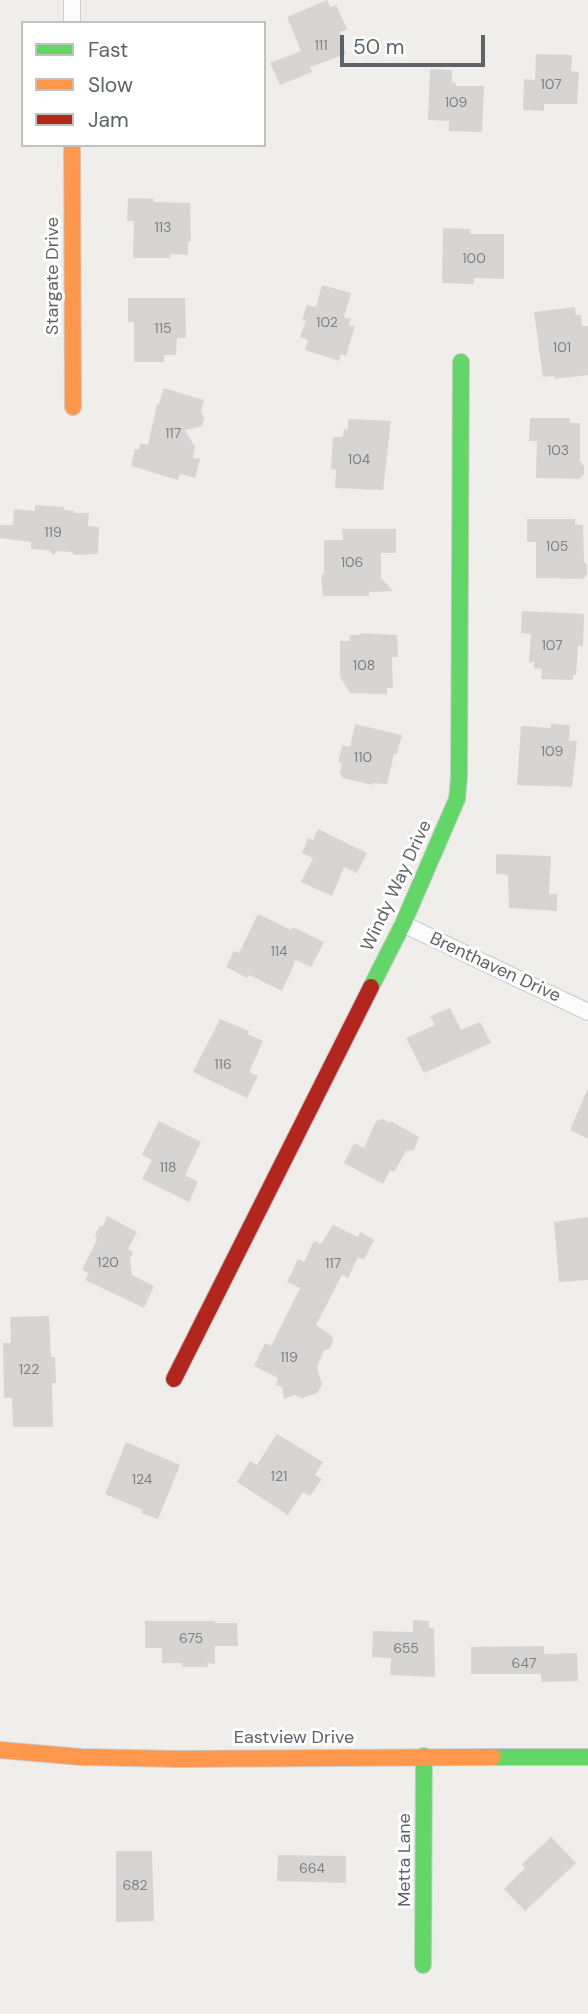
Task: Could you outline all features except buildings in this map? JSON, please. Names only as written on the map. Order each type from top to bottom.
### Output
[{"type":"street","points":[[72,0],[72,21]]},
{"type":"street","name":"Stargate Drive","points":[[72,147],[73,407]]},
{"type":"street","name":"Windy Way Drive","points":[[174,1379],[403,924],[457,799],[461,362]]},
{"type":"street","name":"Brenthaven Drive","points":[[403,924],[588,1012]]},
{"type":"street","name":"Eastview Drive","points":[[0,1750],[80,1757],[588,1757]]},
{"type":"street","name":"Metta Lane","points":[[424,1756],[424,1965]]},
{"type":"traffic: fast","points":[[371,987],[403,924],[457,799],[461,362]]},
{"type":"traffic: fast","points":[[423,1965],[424,1756]]},
{"type":"traffic: fast","points":[[493,1757],[588,1757]]},
{"type":"traffic: slow","points":[[72,147],[73,407]]},
{"type":"traffic: slow","points":[[0,1750],[81,1757],[177,1759],[493,1757]]},
{"type":"traffic: jam","points":[[174,1379],[371,987]]}]
